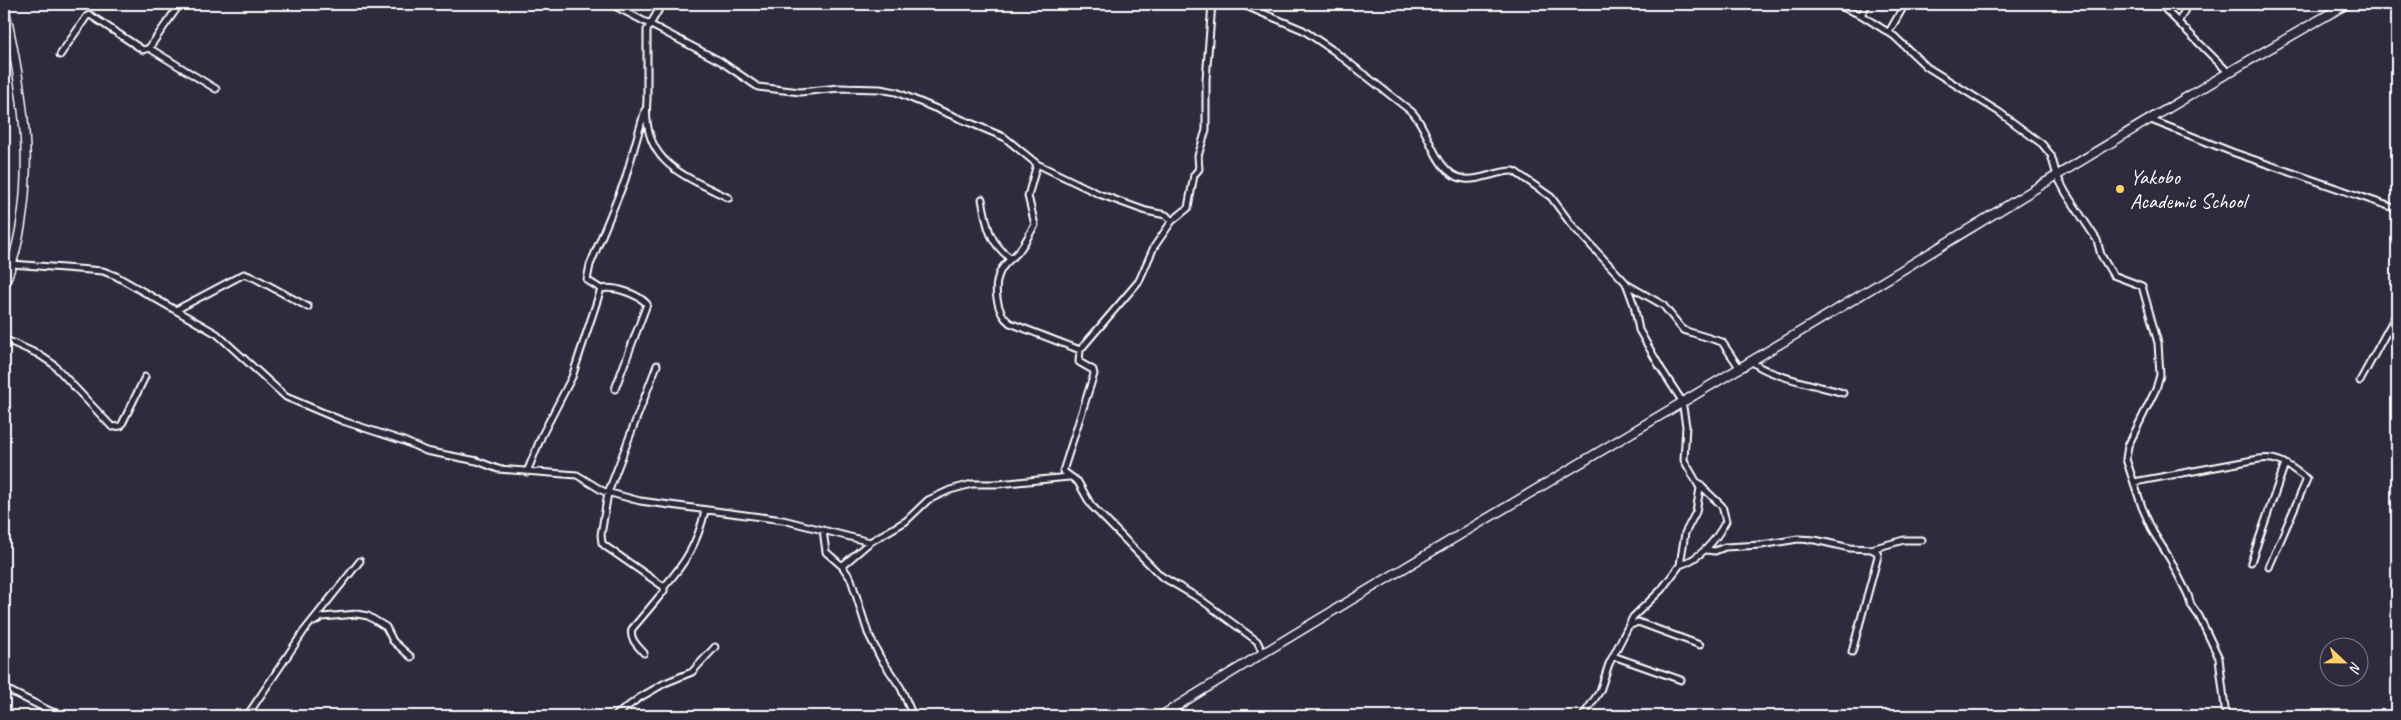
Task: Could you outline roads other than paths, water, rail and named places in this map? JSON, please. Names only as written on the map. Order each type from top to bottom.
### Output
[{"type":"street","points":[[60,55],[87,16],[90,15],[143,50],[149,48],[180,4]]},
{"type":"street","points":[[611,4],[720,61],[758,87],[800,92],[839,88],[896,92],[1004,137],[1036,164],[1099,194],[1146,211],[1166,215],[1172,222]]},
{"type":"street","points":[[615,389],[647,304],[643,299],[618,290],[601,289],[587,280],[590,265],[625,180],[645,110],[647,100],[646,36],[649,23],[662,4]]},
{"type":"street","points":[[1212,4],[1206,79],[1206,136],[1198,156],[1199,170],[1194,175],[1188,208],[1172,222],[1152,251],[1139,281],[1080,350],[1079,362],[1093,370],[1094,374],[1063,471],[1078,482],[1091,505],[1161,576],[1192,594],[1257,642],[1263,653]]},
{"type":"street","points":[[1241,4],[1303,30],[1334,51],[1412,112],[1420,120],[1433,152],[1456,175],[1467,179],[1508,170],[1519,173],[1551,197],[1571,224],[1626,284],[1664,304],[1683,330],[1722,342],[1739,367]]},
{"type":"street","points":[[1834,4],[1861,15],[1889,32],[1936,74],[1999,112],[2042,144],[2051,155],[2057,176],[2096,240],[2100,255],[2113,275],[2142,286],[2158,343],[2158,381],[2126,451],[2128,467],[2154,532],[2167,553],[2191,605],[2199,616],[2220,658],[2226,716]]},
{"type":"street","points":[[1861,15],[1867,4]]},
{"type":"street","points":[[1889,32],[1905,4]]},
{"type":"street","points":[[2160,4],[2179,20],[2229,73]]},
{"type":"street","points":[[2179,20],[2188,4]]},
{"type":"street","points":[[1162,716],[1263,653],[1682,401],[1752,361],[2057,176],[2347,4]]},
{"type":"street","points":[[4,6],[18,65],[27,136],[27,180],[12,264],[4,286]]},
{"type":"street","points":[[149,48],[216,89]]},
{"type":"street","points":[[645,110],[654,144],[661,158],[680,174],[729,198]]},
{"type":"street","points":[[2151,120],[2232,152],[2397,209]]},
{"type":"street","points":[[1036,164],[1028,196],[1035,223],[1019,251],[1010,258],[1000,273],[997,285],[998,300],[1003,317],[1010,323],[1080,350]]},
{"type":"street","points":[[982,199],[989,233],[993,242],[1010,258]]},
{"type":"street","points":[[12,264],[103,271],[116,276],[176,310],[228,343],[265,380],[293,400],[362,429],[433,454],[477,461],[498,469],[580,475],[608,493],[644,502],[656,502],[783,520],[870,542]]},
{"type":"street","points":[[176,310],[244,274],[308,307]]},
{"type":"street","points":[[1582,716],[1600,691],[1612,656],[1637,612],[1661,590],[1680,565],[1685,532],[1698,505],[1700,488],[1684,460],[1686,419],[1682,401],[1660,368],[1639,330],[1634,305],[1626,284]]},
{"type":"street","points":[[527,472],[546,427],[572,377],[601,289]]},
{"type":"street","points":[[2360,381],[2397,313]]},
{"type":"street","points":[[4,339],[53,364],[112,427],[121,426],[145,377]]},
{"type":"street","points":[[1752,361],[1756,367],[1843,393]]},
{"type":"street","points":[[657,365],[608,493],[602,518],[602,542],[664,587]]},
{"type":"street","points":[[2134,482],[2259,458],[2276,458],[2307,479],[2269,567]]},
{"type":"street","points":[[2251,562],[2285,464]]},
{"type":"street","points":[[842,566],[870,542],[906,521],[928,500],[958,487],[1069,477]]},
{"type":"street","points":[[1680,565],[1697,558],[1706,550],[1722,527],[1726,517],[1718,501],[1698,483]]},
{"type":"street","points":[[644,653],[634,643],[630,634],[632,629],[664,591],[664,587],[689,556],[700,534],[705,510]]},
{"type":"street","points":[[824,530],[826,552],[842,566],[851,579],[868,633],[880,657],[901,688],[913,716]]},
{"type":"street","points":[[1706,550],[1715,552],[1725,547],[1761,545],[1798,539],[1815,540],[1850,548],[1871,549],[1904,540],[1922,540]]},
{"type":"street","points":[[1852,652],[1878,556],[1877,552],[1871,549]]},
{"type":"street","points":[[247,716],[304,631],[360,561]]},
{"type":"street","points":[[304,631],[322,617],[364,615],[386,627],[393,641],[411,657]]},
{"type":"street","points":[[1628,626],[1638,622],[1700,645]]},
{"type":"street","points":[[616,716],[639,698],[665,683],[692,672],[715,648]]},
{"type":"street","points":[[1612,656],[1681,680]]},
{"type":"street","points":[[4,688],[50,711],[66,716]]},
{"type":"place","name":"Yakobo Academic School","points":[[2120,189]]}]
